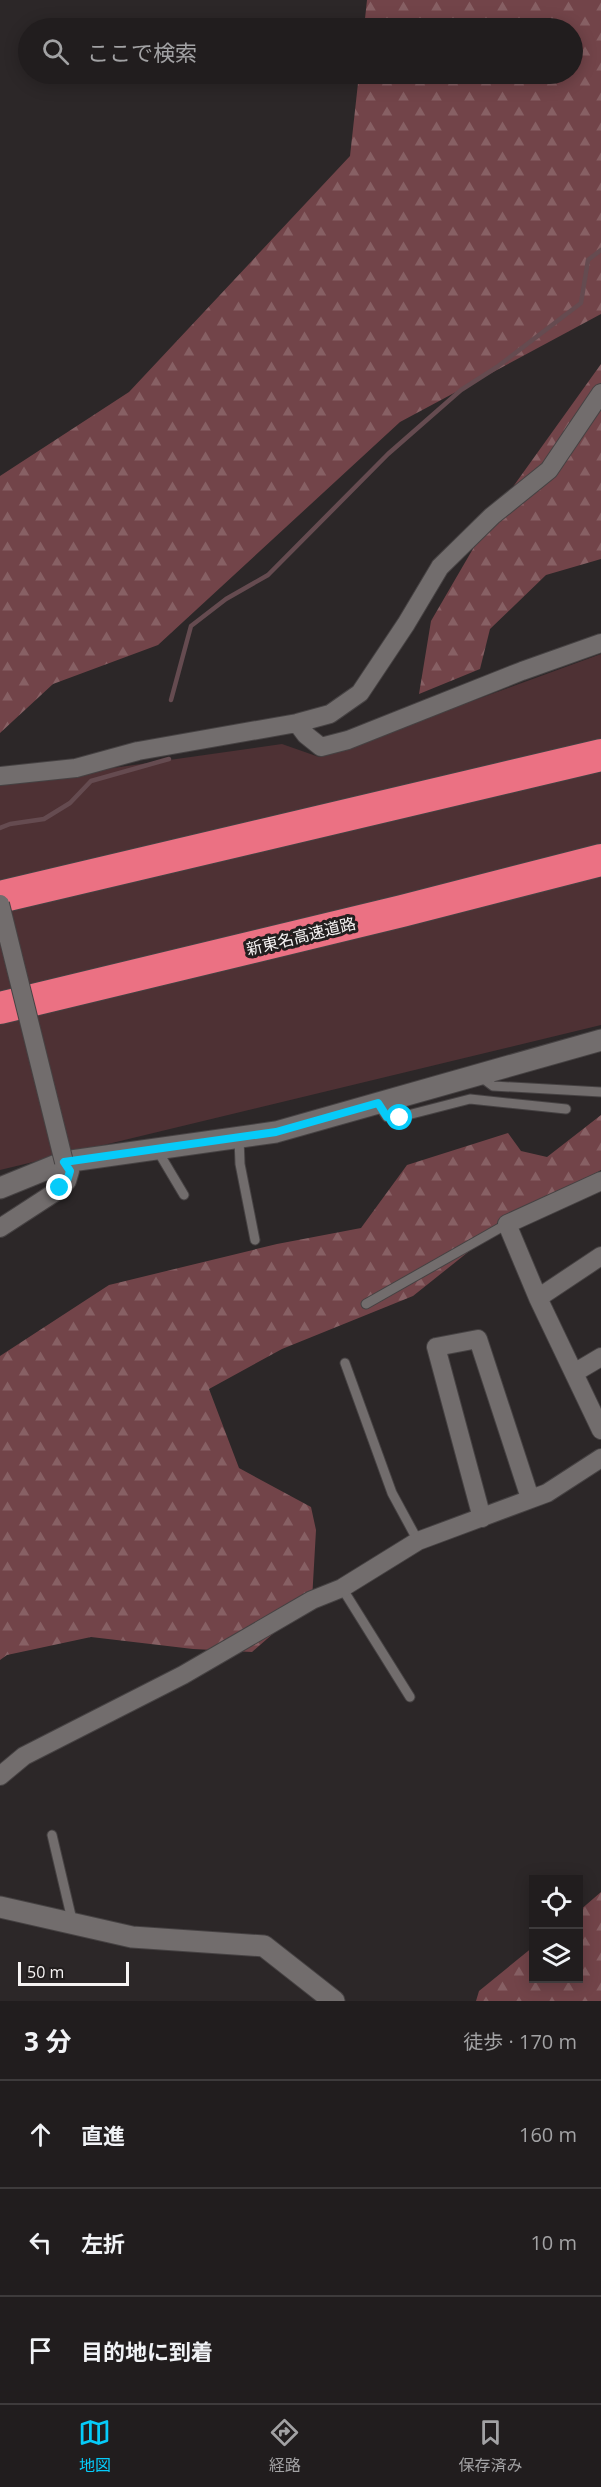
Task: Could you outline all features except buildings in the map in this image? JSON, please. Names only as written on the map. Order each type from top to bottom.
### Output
[{"type":"highway","points":[[0,897],[601,755]]},
{"type":"highway","name":"新東名高速道路","points":[[0,1008],[402,911],[601,860]]},
{"type":"street","points":[[0,776],[76,768],[138,751],[297,723],[330,714],[360,693],[406,624],[440,567],[492,516],[549,470],[601,393]]},
{"type":"street","points":[[297,723],[306,735],[321,747],[348,740],[522,671],[601,643]]},
{"type":"street","points":[[0,904],[64,1162],[70,1171],[67,1181],[60,1188],[0,1228]]},
{"type":"street","points":[[0,1188],[64,1162],[276,1132],[601,1040]]},
{"type":"street","points":[[601,1181],[507,1224],[538,1298],[601,1430]]},
{"type":"street","points":[[538,1298],[601,1256]]},
{"type":"street","points":[[482,1518],[436,1347],[478,1339],[530,1498]]},
{"type":"street","points":[[574,1373],[601,1357]]},
{"type":"street","points":[[0,1776],[24,1755],[183,1675],[312,1600],[342,1588],[418,1541],[547,1493],[601,1458]]},
{"type":"street","points":[[0,1906],[132,1937],[264,1946],[334,2001]]},
{"type":"lane","points":[[478,1075],[493,1086],[601,1092]]},
{"type":"lane","points":[[378,1103],[387,1117],[400,1118],[470,1099],[566,1109]]},
{"type":"lane","points":[[239,1138],[240,1164],[255,1240]]},
{"type":"lane","points":[[160,1149],[162,1158],[184,1195]]},
{"type":"lane","points":[[366,1304],[507,1224]]},
{"type":"lane","points":[[345,1363],[392,1493],[418,1541]]},
{"type":"lane","points":[[342,1588],[410,1697]]},
{"type":"lane","points":[[52,1835],[73,1924]]},
{"type":"shaded area","points":[[601,654],[601,1025],[0,1170],[0,784],[282,744],[319,757]]},
{"type":"green space","points":[[367,0],[601,0],[601,314],[400,422],[158,645],[53,684],[0,733],[0,476],[129,392],[350,156],[358,84],[583,84],[583,18],[365,18]]},
{"type":"green space","points":[[601,364],[601,559],[546,575],[490,629],[480,669],[419,694],[431,621],[492,516]]},
{"type":"green space","points":[[601,1115],[601,1170],[487,1237],[413,1296],[282,1349],[209,1389],[239,1468],[311,1507],[316,1530],[312,1600],[252,1652],[193,1649],[91,1637],[7,1655],[0,1660],[0,1356],[109,1285],[277,1244],[361,1228],[407,1165],[508,1133],[521,1151],[547,1157]]},
{"type":"green space","points":[[601,1892],[601,2001],[476,2001],[479,1991],[529,1950],[529,1983],[583,1983],[583,1908]]},
{"type":"waterway","points":[[171,700],[191,626],[226,599],[268,575],[388,454],[461,390],[497,367],[581,303],[588,260],[601,250]]},
{"type":"waterway","points":[[0,828],[10,824],[44,819],[70,803],[91,781],[169,759]]},
{"type":"route","points":[[60,1188],[67,1181],[70,1171],[64,1162],[276,1132],[378,1103],[387,1117],[400,1118]]}]
